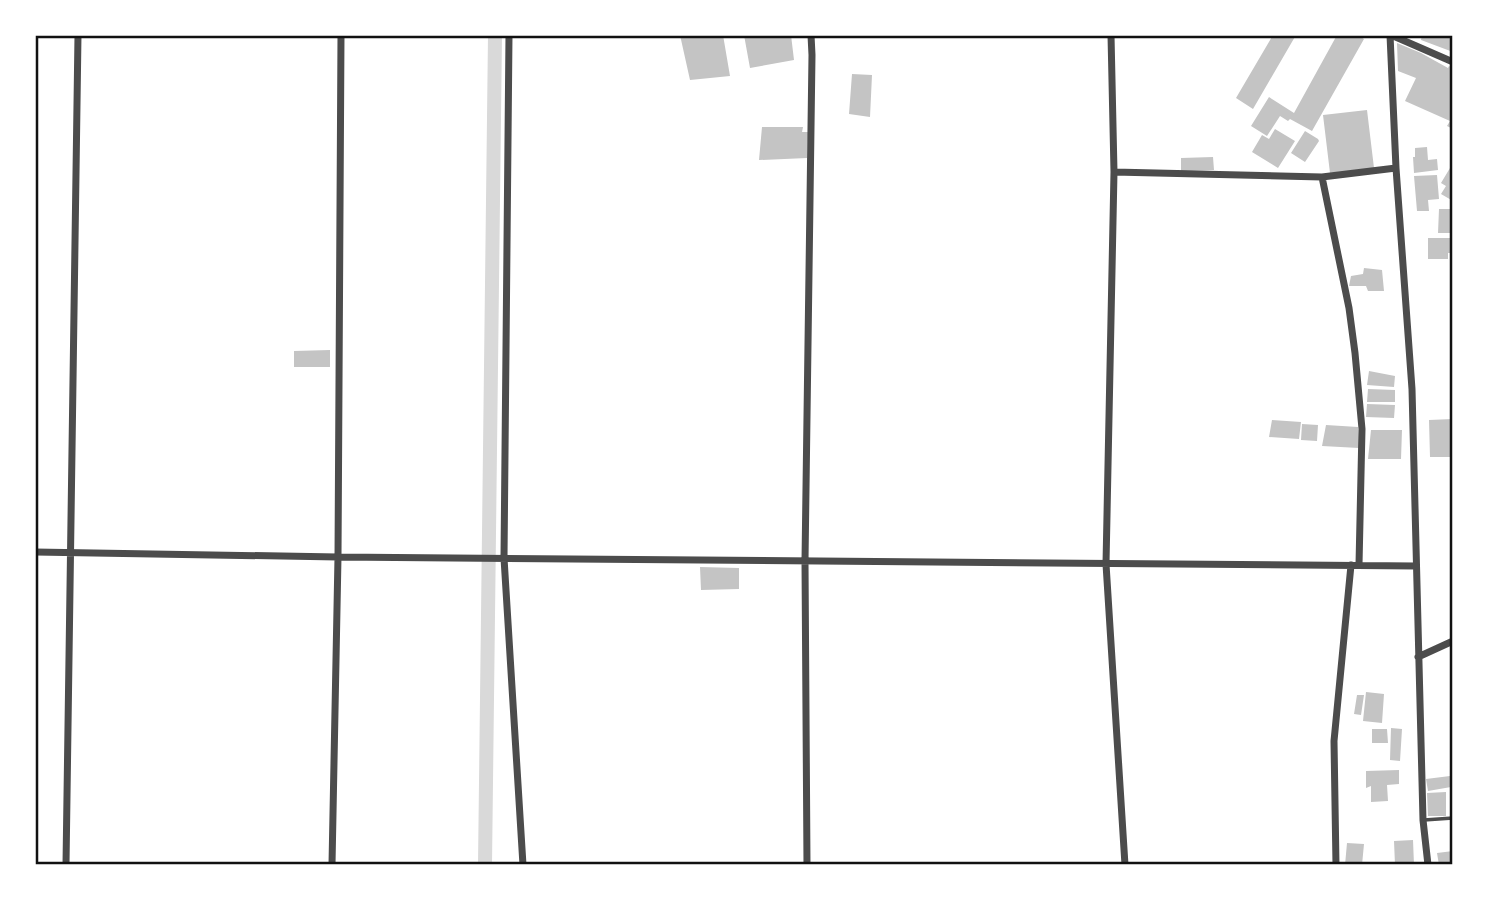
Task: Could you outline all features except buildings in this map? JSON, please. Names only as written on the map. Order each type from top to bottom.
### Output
[{"type":"street","points":[[66,865],[78,35]]},
{"type":"street","points":[[332,865],[338,557],[341,35]]},
{"type":"street","points":[[509,35],[504,558],[523,865]]},
{"type":"street","points":[[807,865],[805,561],[811,35]]},
{"type":"street","points":[[1111,35],[1114,172],[1105,564],[1125,865]]},
{"type":"street","points":[[1428,865],[1423,820],[1412,388],[1396,168],[1391,35],[1453,62]]},
{"type":"street","points":[[1114,172],[1322,177],[1396,168]]},
{"type":"street","points":[[1322,177],[1349,308],[1363,429],[1355,565],[1334,741],[1336,865]]},
{"type":"street","points":[[35,552],[1416,566]]},
{"type":"street","points":[[1419,657],[1453,641]]},
{"type":"lane","points":[[1423,820],[1453,818]]},
{"type":"waterway","points":[[485,865],[495,35]]}]
